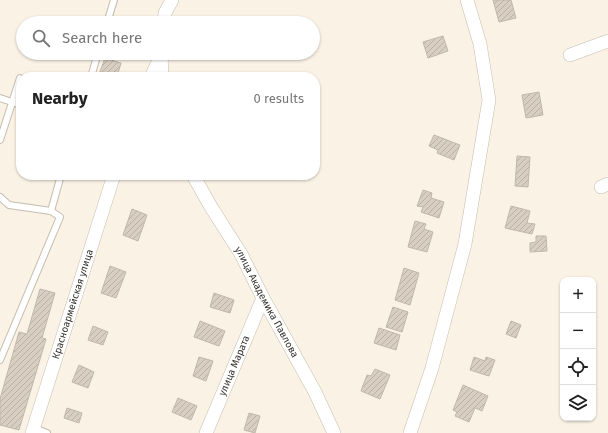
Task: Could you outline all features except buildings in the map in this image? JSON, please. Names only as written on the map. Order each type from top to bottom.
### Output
[{"type":"street","points":[[165,16],[172,0]]},
{"type":"street","points":[[410,433],[432,368],[465,244],[489,100],[480,44],[467,0]]},
{"type":"street","points":[[570,55],[608,41]]},
{"type":"street","points":[[152,72],[158,60]]},
{"type":"street","points":[[161,60],[162,72]]},
{"type":"street","name":"Красноармейская улица","points":[[33,431],[112,180]]},
{"type":"street","name":"улица Академика Павлова","points":[[196,180],[241,254],[263,298],[315,392],[334,433]]},
{"type":"street","name":"улица Марата","points":[[206,433],[263,298]]},
{"type":"lane","points":[[109,16],[114,0]]},
{"type":"lane","points":[[92,72],[96,60]]},
{"type":"lane","points":[[0,140],[16,90]]},
{"type":"lane","points":[[0,98],[16,104]]},
{"type":"lane","points":[[51,211],[60,180]]},
{"type":"lane","points":[[0,197],[9,205],[51,211],[60,217],[0,360]]},
{"type":"lane","points":[[0,340],[7,344]]},
{"type":"lane","points":[[33,431],[47,433]]}]
